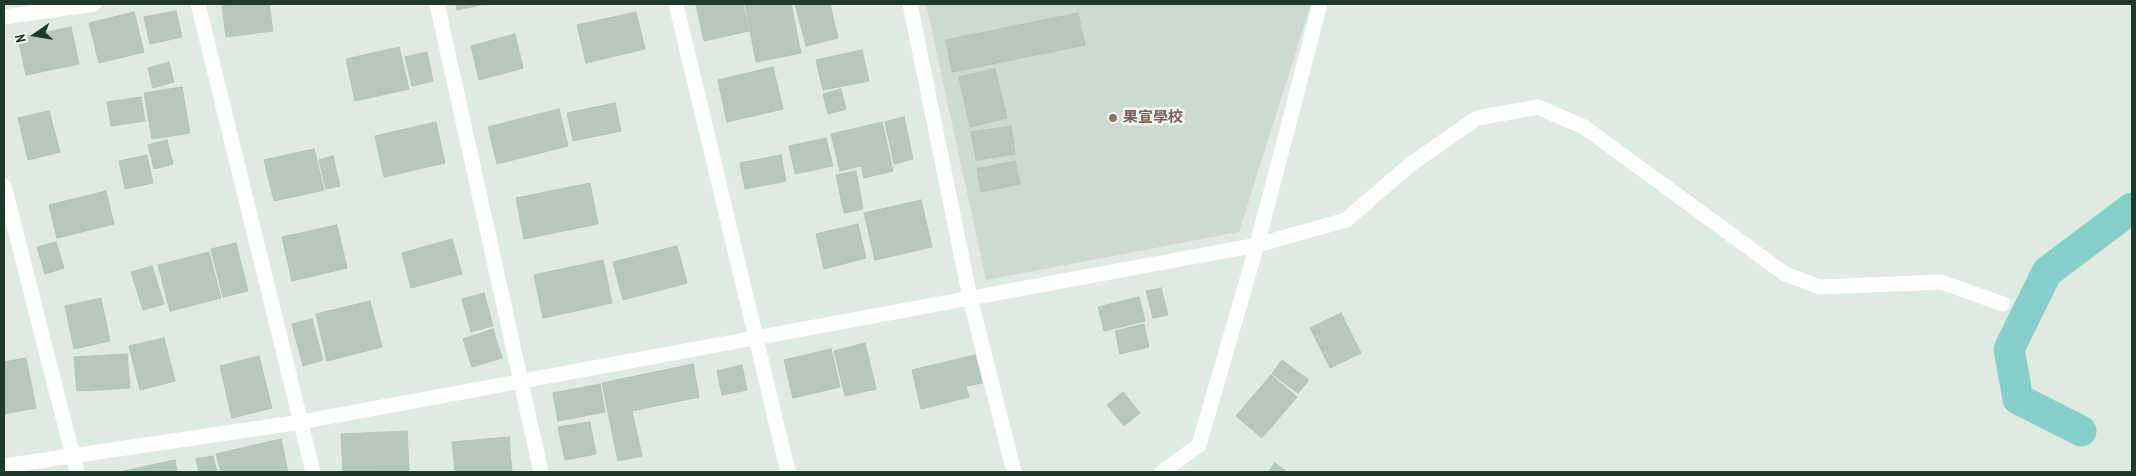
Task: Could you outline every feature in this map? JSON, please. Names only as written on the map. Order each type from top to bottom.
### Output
[{"type":"street","points":[[4,17],[94,4]]},
{"type":"street","points":[[198,4],[313,472]]},
{"type":"street","points":[[436,4],[542,472]]},
{"type":"street","points":[[676,4],[788,472]]},
{"type":"street","points":[[910,4],[970,298],[1014,472]]},
{"type":"street","points":[[1162,472],[1199,445],[1257,245],[1320,4]]},
{"type":"street","points":[[4,466],[301,422],[1257,245],[1346,220],[1411,164],[1477,118],[1538,107],[1584,127],[1785,274],[1820,287],[1941,282],[2003,304]]},
{"type":"street","points":[[4,186],[77,472]]},
{"type":"shaded area","name":"果宣學校","points":[[926,4],[1311,4],[1239,232],[986,280]]},
{"type":"building","points":[[269,4],[273,31],[226,37],[222,6]]},
{"type":"building","points":[[456,4],[485,4],[457,10]]},
{"type":"building","points":[[696,4],[743,4],[749,31],[704,41]]},
{"type":"building","points":[[745,4],[791,4],[801,53],[756,62]]},
{"type":"building","points":[[795,4],[830,4],[838,38],[806,46]]},
{"type":"building","points":[[176,11],[182,37],[150,44],[144,17]]},
{"type":"building","points":[[134,12],[144,52],[99,63],[89,23]]},
{"type":"building","points":[[636,12],[645,49],[586,63],[577,25]]},
{"type":"building","points":[[1078,13],[1085,45],[952,72],[946,40]]},
{"type":"building","points":[[71,27],[79,64],[26,75],[18,38]]},
{"type":"building","points":[[515,34],[523,68],[479,80],[471,46]]},
{"type":"building","points":[[399,47],[409,89],[355,101],[346,59]]},
{"type":"building","points":[[862,50],[869,81],[823,90],[816,60]]},
{"type":"building","points":[[427,52],[433,81],[412,86],[405,57]]},
{"type":"building","points":[[169,62],[174,82],[153,88],[148,68]]},
{"type":"building","points":[[773,67],[783,109],[727,122],[718,80]]},
{"type":"building","points":[[995,69],[1007,118],[970,127],[959,77]]},
{"type":"building","points":[[182,87],[190,133],[152,139],[144,93]]},
{"type":"building","points":[[841,89],[846,109],[828,114],[823,94]]},
{"type":"building","points":[[141,97],[145,121],[111,126],[107,102]]},
{"type":"building","points":[[615,103],[621,131],[573,141],[567,113]]},
{"type":"building","points":[[559,109],[568,146],[497,164],[488,127]]},
{"type":"building","points":[[49,111],[60,152],[28,160],[18,118]]},
{"type":"building","points":[[904,117],[913,159],[894,164],[885,122]]},
{"type":"building","points":[[436,122],[445,163],[384,177],[375,136]]},
{"type":"building","points":[[882,122],[893,171],[864,178],[861,166],[840,171],[831,134]]},
{"type":"building","points":[[1011,126],[1015,154],[976,160],[971,132]]},
{"type":"building","points":[[826,138],[833,166],[795,174],[789,146]]},
{"type":"building","points":[[167,140],[173,164],[154,169],[148,145]]},
{"type":"building","points":[[314,149],[324,190],[274,201],[264,160]]},
{"type":"building","points":[[147,155],[153,183],[125,189],[119,161]]},
{"type":"building","points":[[781,155],[786,181],[745,189],[740,163]]},
{"type":"building","points":[[333,156],[340,186],[326,189],[319,160]]},
{"type":"building","points":[[1015,161],[1020,184],[981,192],[977,169]]},
{"type":"building","points":[[856,171],[863,209],[844,213],[836,175]]},
{"type":"building","points":[[590,183],[598,224],[524,239],[516,198]]},
{"type":"building","points":[[106,191],[114,224],[57,238],[49,205]]},
{"type":"building","points":[[921,200],[932,247],[875,260],[864,213]]},
{"type":"building","points":[[858,224],[866,258],[824,269],[816,234]]},
{"type":"building","points":[[337,225],[347,268],[292,281],[282,237]]},
{"type":"building","points":[[452,239],[462,274],[411,288],[402,253]]},
{"type":"building","points":[[56,242],[64,268],[45,274],[37,247]]},
{"type":"building","points":[[236,243],[248,291],[223,297],[211,249]]},
{"type":"building","points":[[677,246],[687,283],[623,300],[613,262]]},
{"type":"building","points":[[209,252],[221,298],[170,311],[158,265]]},
{"type":"building","points":[[603,260],[612,303],[543,318],[534,275]]},
{"type":"building","points":[[152,266],[164,304],[143,310],[131,272]]},
{"type":"building","points":[[1161,288],[1168,315],[1153,318],[1146,291]]},
{"type":"building","points":[[484,293],[493,326],[471,332],[462,299]]},
{"type":"building","points":[[1139,297],[1145,321],[1104,331],[1098,307]]},
{"type":"building","points":[[101,298],[110,341],[74,349],[65,306]]},
{"type":"building","points":[[370,301],[382,347],[327,361],[316,314]]},
{"type":"building","points":[[1341,313],[1361,353],[1330,368],[1310,328]]},
{"type":"building","points":[[312,319],[323,360],[303,366],[292,324]]},
{"type":"building","points":[[1144,324],[1149,347],[1120,354],[1115,331]]},
{"type":"building","points":[[493,329],[502,358],[472,367],[463,339]]},
{"type":"building","points":[[164,338],[175,381],[140,390],[129,346]]},
{"type":"building","points":[[865,343],[876,389],[845,396],[834,351]]},
{"type":"building","points":[[831,349],[840,387],[793,398],[784,360]]},
{"type":"building","points":[[127,354],[130,388],[77,391],[74,357]]},
{"type":"building","points":[[975,355],[982,383],[966,386],[969,397],[921,409],[912,370]]},
{"type":"building","points":[[259,356],[272,408],[232,418],[220,366]]},
{"type":"building","points":[[26,358],[36,408],[4,414],[4,362]]},
{"type":"building","points":[[1282,360],[1309,380],[1298,393],[1272,374]]},
{"type":"building","points":[[693,364],[699,397],[632,411],[642,456],[618,461],[602,383]]},
{"type":"building","points":[[742,365],[747,390],[722,395],[717,371]]},
{"type":"building","points":[[1271,375],[1297,397],[1262,438],[1236,416]]},
{"type":"building","points":[[600,384],[605,412],[558,421],[553,393]]},
{"type":"building","points":[[1123,392],[1140,413],[1124,426],[1107,405]]},
{"type":"building","points":[[590,422],[596,454],[565,460],[558,427]]},
{"type":"building","points":[[407,431],[409,471],[343,472],[341,434]]},
{"type":"building","points":[[509,437],[512,472],[455,472],[452,442]]},
{"type":"building","points":[[281,439],[288,472],[221,472],[216,454]]},
{"type":"building","points":[[213,456],[217,472],[199,472],[196,459]]},
{"type":"building","points":[[175,460],[177,472],[124,472],[124,471]]},
{"type":"building","points":[[1275,463],[1287,472],[1268,472]]},
{"type":"waterway","points":[[2081,431],[2018,399],[2009,349],[2047,272],[2132,208]]},
{"type":"place","name":"果宣學校","points":[[1113,118]]}]
